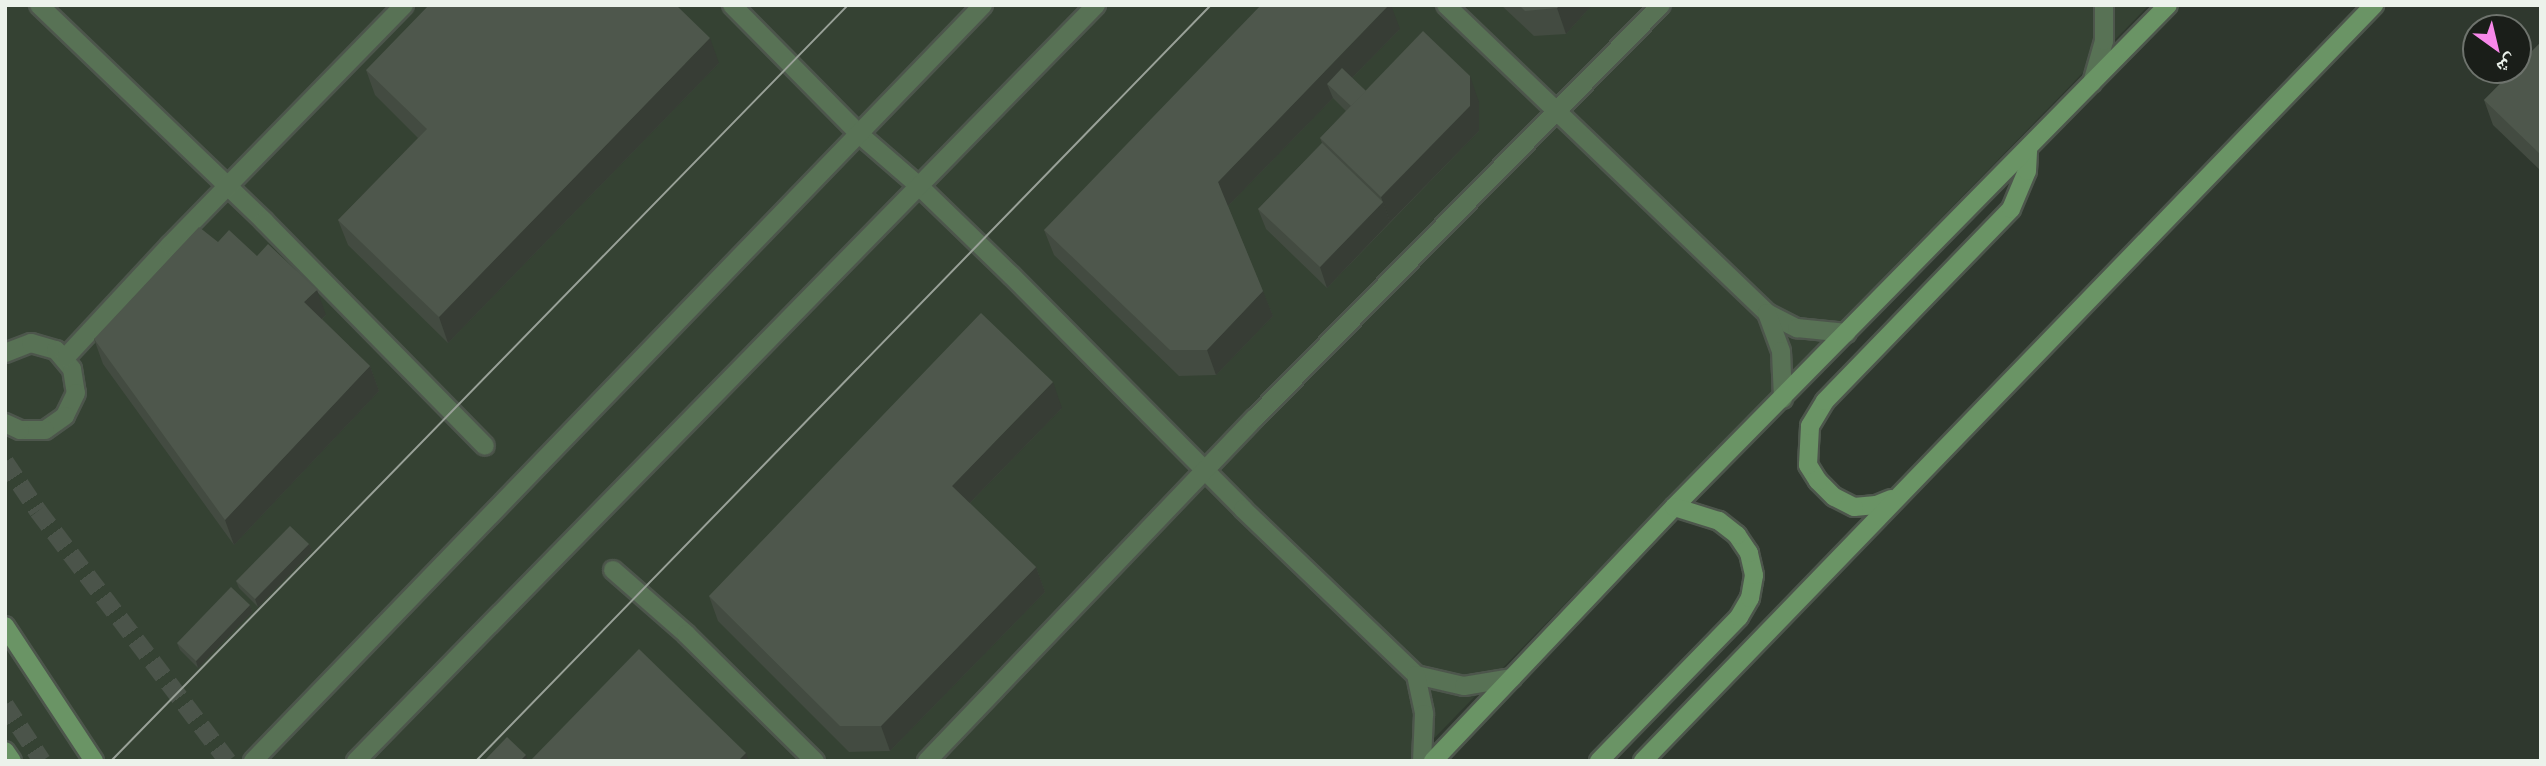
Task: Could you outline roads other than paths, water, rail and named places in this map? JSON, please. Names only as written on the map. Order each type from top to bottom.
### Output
[{"type":"street","points":[[39,5],[228,186],[485,446]]},
{"type":"street","points":[[65,358],[404,5]]},
{"type":"street","points":[[732,5],[859,134],[919,186],[1416,676],[1464,686],[1512,678]]},
{"type":"street","points":[[253,761],[983,5]]},
{"type":"street","points":[[356,761],[1096,5]]},
{"type":"street","points":[[1446,5],[1767,313],[1812,331],[1847,333]]},
{"type":"street","points":[[927,761],[1205,470],[1661,5]]},
{"type":"street","points":[[2092,83],[2104,41],[2104,5]]},
{"type":"street","points":[[1433,761],[1674,507],[2168,5]]},
{"type":"street","points":[[1643,761],[2374,5]]},
{"type":"street","points":[[1897,496],[1876,505],[1854,507],[1834,497],[1818,481],[1808,465],[1810,426],[1825,401],[2011,209],[2027,171],[2028,150]]},
{"type":"street","points":[[1767,313],[1781,351],[1783,399]]},
{"type":"street","points":[[5,352],[31,343],[56,350],[65,358],[76,381],[76,393],[65,416],[56,425],[32,432],[5,423]]},
{"type":"street","points":[[1599,761],[1739,617],[1750,598],[1754,575],[1749,553],[1737,535],[1719,521],[1674,507]]},
{"type":"street","points":[[613,570],[686,634],[815,761]]},
{"type":"street","points":[[5,626],[94,761]]},
{"type":"street","points":[[1416,676],[1424,714],[1422,761]]},
{"type":"street","points":[[5,751],[12,761]]},
{"type":"tunnel","points":[[5,462],[38,511],[228,761]]},
{"type":"tunnel","points":[[5,705],[42,761]]},
{"type":"tram line","points":[[111,761],[848,5]]},
{"type":"tram line","points":[[476,761],[1211,5]]}]
